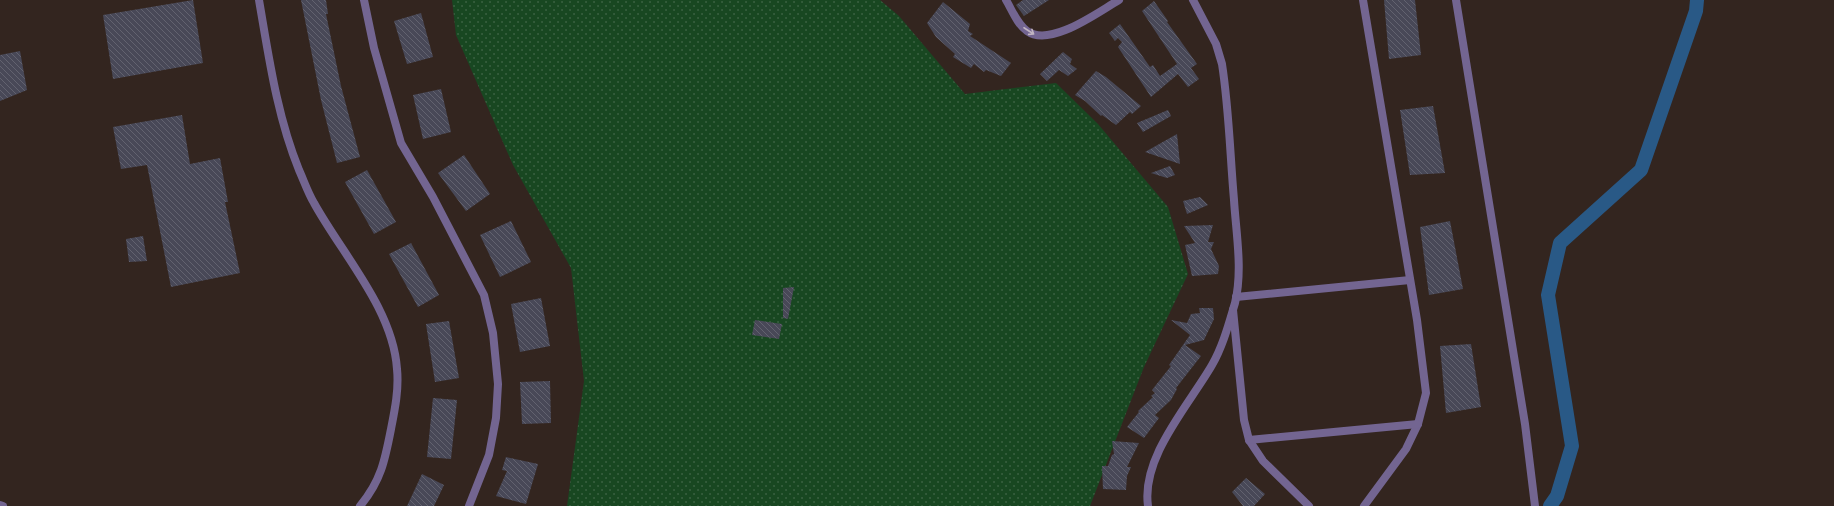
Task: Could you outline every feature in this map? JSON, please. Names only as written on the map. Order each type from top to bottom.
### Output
[{"type":"street","points":[[259,0],[276,94],[292,152],[313,202],[376,306],[389,334],[397,368],[396,406],[385,458],[376,484],[360,506]]},
{"type":"street","points":[[364,0],[374,48],[401,143],[433,197],[484,295],[493,333],[498,384],[496,418],[489,454],[469,506]]},
{"type":"street","points":[[1006,0],[1020,25],[1037,36],[1050,35],[1064,30],[1120,0]]},
{"type":"street","points":[[1148,506],[1147,483],[1153,467],[1184,408],[1212,365],[1222,345],[1236,297],[1238,274],[1236,233],[1223,71],[1216,44],[1193,0]]},
{"type":"street","points":[[1363,0],[1410,280],[1426,393],[1418,424],[1406,449],[1364,506]]},
{"type":"street","points":[[1456,0],[1525,424],[1535,506]]},
{"type":"street","points":[[1236,297],[1410,280]]},
{"type":"street","points":[[1233,307],[1244,420],[1249,440],[1263,461],[1309,506]]},
{"type":"street","points":[[1249,440],[1418,424]]},
{"type":"green space","points":[[452,0],[880,0],[899,16],[965,94],[1056,83],[1098,124],[1168,207],[1188,274],[1144,367],[1090,506],[567,506],[584,381],[571,268],[513,165],[456,35]]},
{"type":"building","points":[[193,0],[203,63],[113,79],[103,15]]},
{"type":"building","points":[[301,0],[326,0],[328,14],[326,14],[341,86],[360,157],[337,163],[321,100]]},
{"type":"building","points":[[1023,0],[1049,0],[1024,16],[1016,5]]},
{"type":"building","points":[[1384,0],[1415,0],[1421,55],[1389,59]]},
{"type":"building","points":[[1154,1],[1197,64],[1191,68],[1199,79],[1188,87],[1178,74],[1151,97],[1118,47],[1122,42],[1118,38],[1115,41],[1109,33],[1120,24],[1150,67],[1153,65],[1160,76],[1177,64],[1142,11]]},
{"type":"building","points":[[943,2],[970,24],[968,31],[973,34],[970,36],[1011,63],[1001,76],[986,70],[984,72],[974,64],[971,68],[953,57],[955,54],[936,37],[927,23]]},
{"type":"building","points":[[421,13],[433,57],[407,64],[394,21]]},
{"type":"building","points":[[20,51],[27,90],[0,101],[0,55]]},
{"type":"building","points":[[1063,52],[1072,59],[1070,64],[1077,69],[1068,76],[1059,70],[1047,81],[1040,74]]},
{"type":"building","points":[[1096,71],[1106,77],[1141,106],[1132,114],[1130,112],[1116,125],[1102,115],[1101,116],[1085,101],[1075,95]]},
{"type":"building","points":[[441,89],[451,132],[423,139],[413,95]]},
{"type":"building","points":[[1433,106],[1445,173],[1410,175],[1400,110]]},
{"type":"building","points":[[1168,110],[1171,116],[1143,132],[1137,123]]},
{"type":"building","points":[[182,115],[190,164],[220,158],[228,202],[225,202],[240,273],[171,287],[147,165],[121,169],[113,127]]},
{"type":"building","points":[[1177,134],[1180,164],[1145,152]]},
{"type":"building","points":[[464,155],[490,194],[466,211],[438,173]]},
{"type":"building","points":[[1170,166],[1175,175],[1167,178],[1151,173]]},
{"type":"building","points":[[367,170],[396,222],[374,234],[345,182]]},
{"type":"building","points":[[1200,197],[1208,205],[1187,214],[1183,201]]},
{"type":"building","points":[[511,221],[531,262],[500,277],[480,235]]},
{"type":"building","points":[[1450,221],[1463,289],[1429,295],[1420,227]]},
{"type":"building","points":[[1213,225],[1208,242],[1214,242],[1211,249],[1219,266],[1218,274],[1192,276],[1185,245],[1195,243],[1184,226]]},
{"type":"building","points":[[143,236],[147,261],[129,262],[126,239]]},
{"type":"building","points":[[411,243],[439,295],[418,307],[389,254]]},
{"type":"building","points":[[794,287],[788,319],[783,318],[783,288]]},
{"type":"building","points":[[541,298],[550,346],[520,352],[511,304]]},
{"type":"building","points":[[1199,308],[1213,308],[1214,319],[1204,340],[1185,345],[1201,356],[1176,388],[1177,389],[1171,400],[1155,415],[1159,418],[1144,438],[1127,427],[1139,412],[1138,411],[1153,397],[1151,396],[1155,393],[1152,390],[1171,366],[1169,365],[1190,335],[1171,320],[1187,323],[1191,314],[1200,313]]},
{"type":"building","points":[[755,320],[782,324],[779,339],[752,335]]},
{"type":"building","points":[[449,321],[459,378],[435,382],[426,324]]},
{"type":"building","points":[[1471,344],[1481,407],[1446,413],[1440,346]]},
{"type":"building","points":[[550,381],[551,423],[522,424],[520,382]]},
{"type":"building","points":[[433,398],[457,400],[451,459],[427,457]]},
{"type":"building","points":[[1112,441],[1139,443],[1127,467],[1131,467],[1127,476],[1126,490],[1103,489],[1102,466],[1108,466],[1112,455],[1114,454]]},
{"type":"building","points":[[506,457],[538,464],[526,504],[496,496],[507,471],[502,470]]},
{"type":"building","points":[[422,474],[444,485],[434,506],[407,506]]},
{"type":"building","points":[[1246,478],[1265,494],[1254,506],[1243,506],[1232,492]]},
{"type":"waterway","points":[[1550,506],[1557,496],[1572,446],[1548,295],[1560,243],[1641,170],[1696,11],[1697,0]]}]
